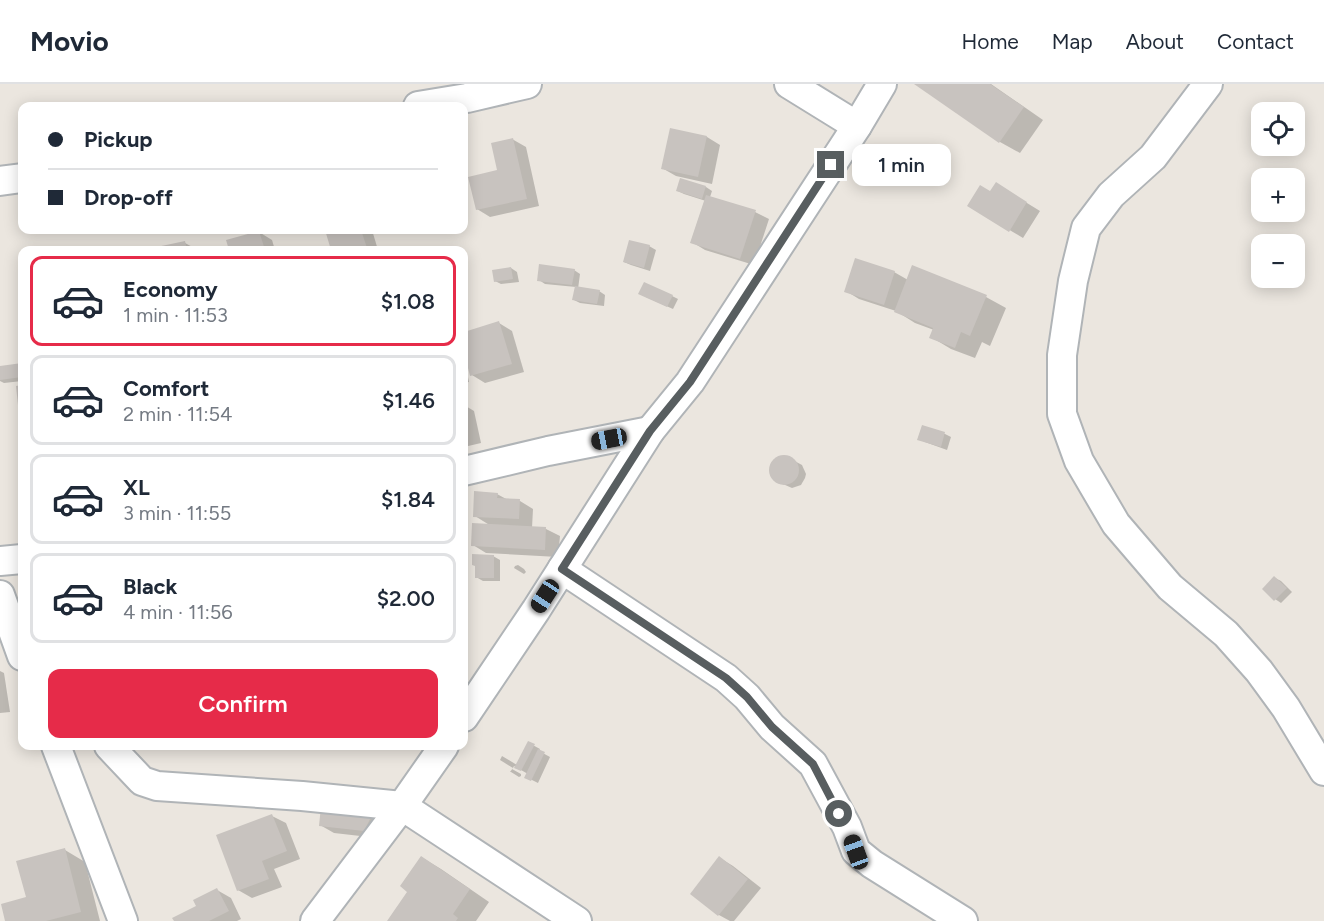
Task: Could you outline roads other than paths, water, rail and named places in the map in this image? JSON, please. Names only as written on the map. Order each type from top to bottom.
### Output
[{"type":"street","points":[[442,102],[527,84]]},
{"type":"street","points":[[789,84],[856,126]]},
{"type":"street","points":[[468,711],[536,610],[650,431],[690,382],[882,84]]},
{"type":"street","points":[[1208,84],[1153,158],[1111,195],[1086,228],[1073,281],[1062,355],[1062,414],[1079,460],[1116,524],[1170,587],[1226,634],[1259,671],[1286,708],[1324,771]]},
{"type":"street","points":[[0,181],[18,179]]},
{"type":"street","points":[[468,470],[548,451],[650,431]]},
{"type":"street","points":[[0,561],[18,559]]},
{"type":"street","points":[[562,569],[726,678],[747,697],[772,727],[813,764],[847,827],[856,852],[963,921]]},
{"type":"street","points":[[0,595],[18,645]]},
{"type":"street","points":[[58,750],[123,921]]},
{"type":"street","points":[[113,750],[142,782],[157,786],[302,796],[402,806],[577,921]]},
{"type":"street","points":[[315,921],[441,750]]}]
